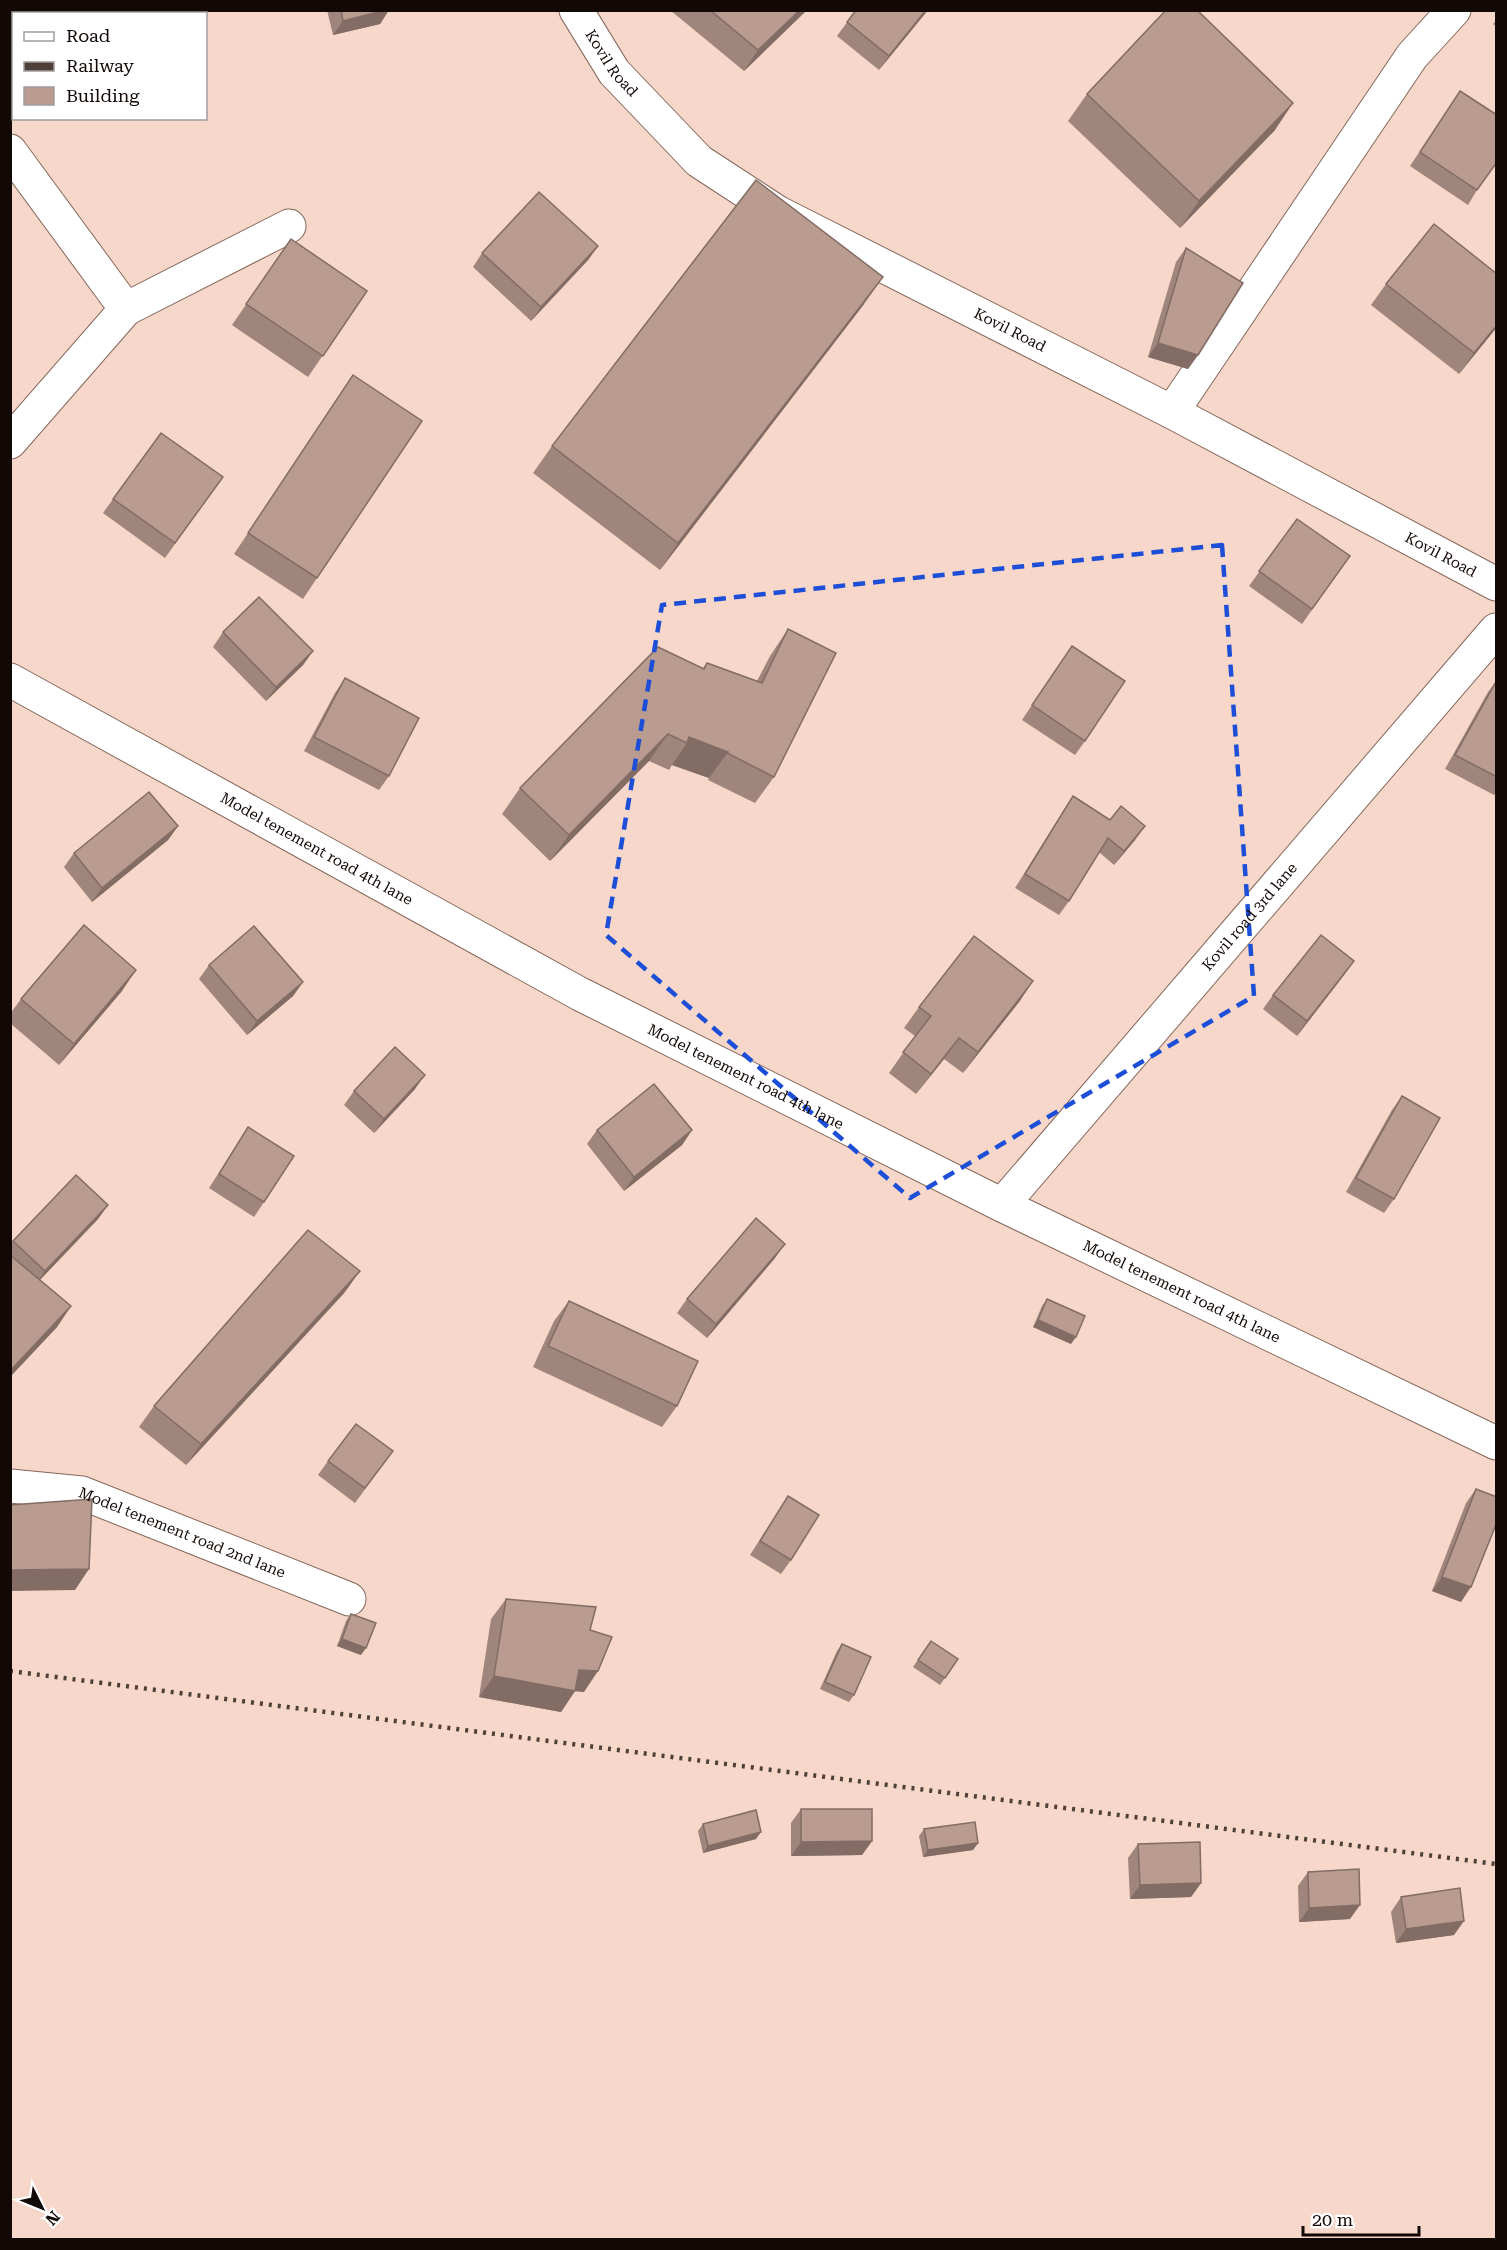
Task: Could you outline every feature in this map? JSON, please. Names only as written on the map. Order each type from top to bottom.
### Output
[{"type":"street","name":"Kovil Road","points":[[576,10],[614,72],[699,161],[777,212],[1172,412],[1497,584]]},
{"type":"street","points":[[1172,412],[1412,56],[1454,10]]},
{"type":"street","points":[[10,151],[126,309]]},
{"type":"street","points":[[10,442],[126,309],[289,226]]},
{"type":"street","name":"Kovil road 3rd lane","points":[[1002,1205],[1497,630]]},
{"type":"street","name":"Model tenement road 4th lane","points":[[10,680],[580,994],[1002,1205],[1497,1443]]},
{"type":"street","name":"Model tenement road 2nd lane","points":[[10,1486],[82,1492],[349,1599]]},
{"type":"highlighted area","points":[[1222,545],[1254,996],[910,1198],[606,935],[662,605]]},
{"type":"building","points":[[118,10],[186,10],[187,12],[116,12]]},
{"type":"building","points":[[341,10],[386,10],[343,21]]},
{"type":"building","points":[[710,10],[800,10],[758,50]]},
{"type":"building","points":[[856,10],[926,10],[889,56],[847,22]]},
{"type":"building","points":[[1166,10],[1197,10],[1293,103],[1199,201],[1087,94]]},
{"type":"building","points":[[1460,91],[1497,115],[1497,162],[1477,190],[1420,152]]},
{"type":"building","points":[[756,180],[883,277],[678,543],[552,446]]},
{"type":"building","points":[[539,192],[598,246],[541,307],[482,253]]},
{"type":"building","points":[[1434,224],[1497,274],[1497,325],[1474,353],[1386,284]]},
{"type":"building","points":[[291,239],[367,291],[323,356],[246,304]]},
{"type":"building","points":[[1186,248],[1243,283],[1198,355],[1158,343]]},
{"type":"building","points":[[353,375],[422,421],[317,578],[248,533]]},
{"type":"building","points":[[161,433],[223,477],[175,543],[113,499]]},
{"type":"building","points":[[1297,519],[1350,556],[1312,609],[1259,571]]},
{"type":"building","points":[[259,597],[313,651],[276,687],[223,632]]},
{"type":"building","points":[[788,629],[836,653],[774,777],[728,752],[689,737],[687,743],[668,734],[569,835],[520,788],[658,647],[704,669],[707,663],[762,683]]},
{"type":"building","points":[[1072,646],[1125,681],[1085,741],[1032,705]]},
{"type":"building","points":[[345,678],[419,718],[389,776],[314,737]]},
{"type":"building","points":[[1497,680],[1497,777],[1455,755]]},
{"type":"building","points":[[149,792],[178,826],[102,888],[74,853]]},
{"type":"building","points":[[1073,796],[1110,820],[1121,806],[1145,826],[1124,851],[1108,838],[1069,901],[1025,874]]},
{"type":"building","points":[[84,925],[136,970],[74,1044],[21,999]]},
{"type":"building","points":[[254,926],[303,982],[257,1021],[209,965]]},
{"type":"building","points":[[1321,935],[1354,961],[1307,1021],[1273,995]]},
{"type":"building","points":[[974,936],[1033,981],[978,1052],[959,1038],[931,1074],[903,1052],[931,1016],[919,1007]]},
{"type":"building","points":[[395,1047],[425,1075],[384,1119],[354,1091]]},
{"type":"building","points":[[654,1084],[692,1130],[634,1177],[597,1130]]},
{"type":"building","points":[[1402,1096],[1440,1118],[1394,1199],[1356,1178]]},
{"type":"building","points":[[248,1127],[294,1156],[264,1202],[219,1174]]},
{"type":"building","points":[[76,1175],[108,1205],[45,1271],[13,1241]]},
{"type":"building","points":[[756,1218],[785,1244],[716,1324],[687,1299]]},
{"type":"building","points":[[308,1230],[360,1271],[201,1444],[154,1406]]},
{"type":"building","points":[[10,1255],[71,1306],[10,1371]]},
{"type":"building","points":[[1047,1299],[1085,1316],[1076,1337],[1038,1320]]},
{"type":"building","points":[[569,1301],[698,1361],[677,1406],[548,1346]]},
{"type":"building","points":[[356,1424],[393,1451],[365,1488],[328,1461]]},
{"type":"building","points":[[1476,1489],[1497,1497],[1497,1522],[1471,1587],[1442,1577]]},
{"type":"building","points":[[788,1496],[819,1515],[791,1560],[760,1541]]},
{"type":"building","points":[[92,1499],[89,1569],[10,1570],[10,1505]]},
{"type":"building","points":[[506,1599],[596,1607],[590,1630],[612,1637],[598,1671],[579,1670],[575,1691],[494,1676]]},
{"type":"building","points":[[351,1614],[376,1623],[366,1648],[342,1639]]},
{"type":"building","points":[[931,1641],[958,1659],[945,1678],[918,1660]]},
{"type":"building","points":[[842,1644],[871,1657],[854,1695],[825,1682]]},
{"type":"building","points":[[801,1809],[872,1809],[872,1841],[801,1842]]},
{"type":"building","points":[[756,1810],[761,1832],[708,1846],[703,1824]]},
{"type":"building","points":[[975,1822],[978,1843],[928,1850],[924,1829]]},
{"type":"building","points":[[1200,1842],[1201,1883],[1140,1885],[1138,1844]]},
{"type":"building","points":[[1359,1869],[1360,1905],[1309,1908],[1308,1872]]},
{"type":"building","points":[[1460,1888],[1464,1921],[1406,1929],[1401,1897]]},
{"type":"railway","points":[[10,1671],[1496,1864]]}]
